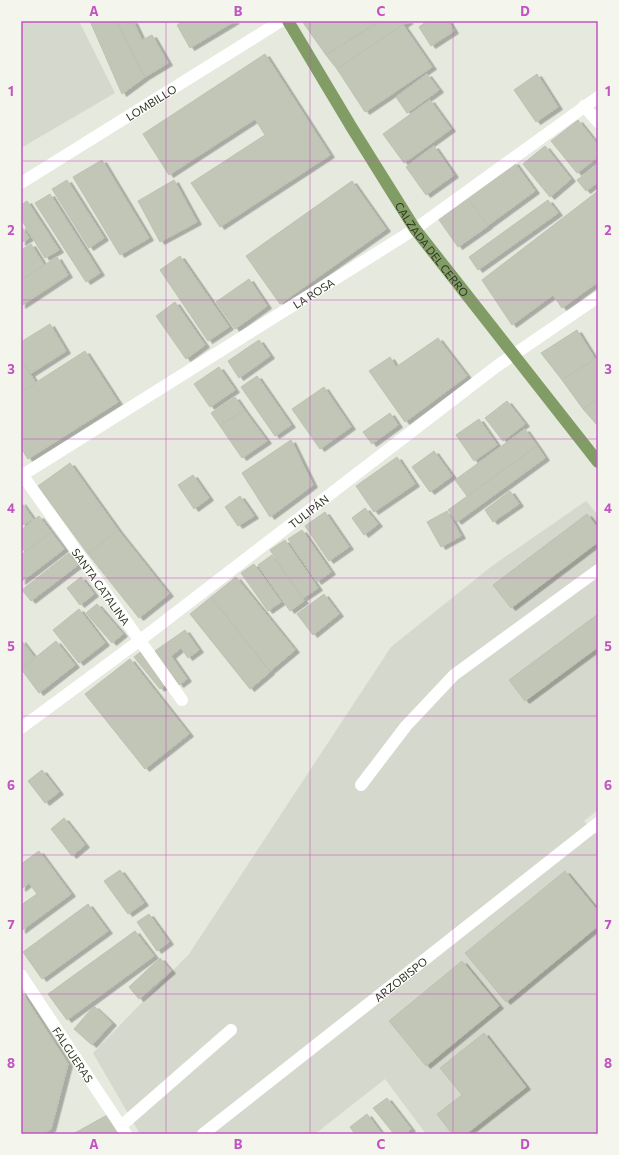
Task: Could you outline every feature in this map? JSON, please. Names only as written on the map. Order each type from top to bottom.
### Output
[{"type":"main road","name":"CALZADA DEL CERRO","points":[[288,21],[415,229],[598,462]]},
{"type":"street","name":"LOMBILLO","points":[[21,183],[281,21]]},
{"type":"street","name":"LA ROSA","points":[[21,474],[415,229],[598,97]]},
{"type":"street","points":[[584,106],[598,122]]},
{"type":"street","name":"TULIPÁN","points":[[21,728],[139,641],[513,355],[598,297]]},
{"type":"street","name":"SANTA CATALINA","points":[[21,474],[182,700]]},
{"type":"street","points":[[362,785],[406,726],[454,675],[598,570]]},
{"type":"street","name":"ARZOBISPO","points":[[203,1134],[598,823]]},
{"type":"street","name":"FALGUERAS","points":[[21,975],[123,1130]]},
{"type":"street","points":[[123,1130],[231,1030]]},
{"type":"shaded area","points":[[21,21],[79,21],[115,93],[21,148]]},
{"type":"shaded area","points":[[586,501],[598,515],[598,810],[584,821],[598,836],[598,1134],[426,1134],[385,1079],[315,1134],[140,1134],[93,1053],[189,954],[391,647],[492,566]]},
{"type":"building","points":[[90,21],[117,21],[145,77],[122,94]]},
{"type":"building","points":[[117,21],[133,21],[142,40],[152,35],[168,63],[145,77]]},
{"type":"building","points":[[183,21],[235,21],[190,48],[177,25]]},
{"type":"building","points":[[302,21],[379,21],[326,55]]},
{"type":"building","points":[[381,21],[409,21],[337,69],[326,55]]},
{"type":"building","points":[[427,21],[448,21],[454,31],[431,46],[419,27]]},
{"type":"building","points":[[403,25],[432,67],[365,112],[337,69]]},
{"type":"building","points":[[265,54],[330,155],[220,227],[191,183],[265,135],[255,119],[169,175],[143,134]]},
{"type":"building","points":[[427,74],[439,90],[407,113],[396,97]]},
{"type":"building","points":[[537,74],[558,107],[536,122],[514,90]]},
{"type":"building","points":[[430,100],[451,129],[404,163],[383,134]]},
{"type":"building","points":[[578,120],[598,145],[598,157],[577,173],[551,141]]},
{"type":"building","points":[[434,146],[454,175],[426,195],[406,167]]},
{"type":"building","points":[[545,146],[571,179],[550,197],[523,164]]},
{"type":"building","points":[[102,160],[149,238],[120,255],[73,177]]},
{"type":"building","points":[[514,162],[535,191],[487,226],[466,196]]},
{"type":"building","points":[[598,164],[598,182],[586,191],[577,180]]},
{"type":"building","points":[[67,180],[104,238],[89,248],[52,189]]},
{"type":"building","points":[[174,180],[197,222],[160,242],[138,201]]},
{"type":"building","points":[[352,181],[386,229],[280,304],[246,256]]},
{"type":"building","points":[[598,191],[598,282],[562,308],[553,295],[512,325],[482,280]]},
{"type":"building","points":[[50,194],[100,273],[86,282],[35,203]]},
{"type":"building","points":[[466,196],[488,226],[458,247],[437,217]]},
{"type":"building","points":[[548,200],[558,213],[478,270],[469,257]]},
{"type":"building","points":[[27,201],[59,250],[45,258],[21,219],[21,205]]},
{"type":"building","points":[[21,226],[29,238],[21,243]]},
{"type":"building","points":[[31,244],[44,265],[21,280],[21,250]]},
{"type":"building","points":[[180,256],[229,327],[208,341],[160,270]]},
{"type":"building","points":[[57,257],[68,275],[21,306],[21,280]]},
{"type":"building","points":[[249,279],[267,306],[235,329],[216,302]]},
{"type":"building","points":[[175,302],[205,345],[186,359],[156,316]]},
{"type":"building","points":[[50,324],[66,351],[30,374],[21,360],[21,342]]},
{"type":"building","points":[[577,330],[595,359],[562,380],[541,353]]},
{"type":"building","points":[[438,338],[467,376],[405,422],[369,371],[390,357],[396,367]]},
{"type":"building","points":[[259,340],[270,356],[239,378],[228,361]]},
{"type":"building","points":[[85,351],[118,402],[28,459],[21,448],[21,392]]},
{"type":"building","points":[[598,357],[598,398],[583,409],[562,380]]},
{"type":"building","points":[[21,360],[36,383],[21,392]]},
{"type":"building","points":[[219,367],[235,390],[210,407],[194,384]]},
{"type":"building","points":[[257,376],[291,425],[275,436],[241,387]]},
{"type":"building","points":[[324,387],[351,427],[320,449],[292,409]]},
{"type":"building","points":[[235,397],[244,410],[220,426],[211,413]]},
{"type":"building","points":[[598,399],[598,426],[583,409]]},
{"type":"building","points":[[507,401],[525,424],[503,441],[485,418]]},
{"type":"building","points":[[244,410],[267,441],[242,458],[220,426]]},
{"type":"building","points":[[390,413],[398,425],[372,444],[363,432]]},
{"type":"building","points":[[479,419],[497,445],[474,461],[456,435]]},
{"type":"building","points":[[525,429],[537,446],[467,496],[455,480]]},
{"type":"building","points":[[291,440],[313,485],[270,517],[242,473]]},
{"type":"building","points":[[537,446],[545,458],[457,522],[448,510]]},
{"type":"building","points":[[434,451],[452,476],[430,492],[412,467]]},
{"type":"building","points":[[397,457],[415,484],[374,512],[356,486]]},
{"type":"building","points":[[70,463],[118,530],[88,554],[38,486]]},
{"type":"building","points":[[193,475],[209,498],[194,509],[178,485]]},
{"type":"building","points":[[510,491],[519,504],[493,522],[485,510]]},
{"type":"building","points":[[240,496],[254,516],[238,526],[225,507]]},
{"type":"building","points":[[21,502],[33,519],[21,526]]},
{"type":"building","points":[[365,508],[378,524],[364,535],[352,518]]},
{"type":"building","points":[[447,511],[461,536],[441,547],[427,522]]},
{"type":"building","points":[[325,512],[349,547],[329,561],[305,526]]},
{"type":"building","points":[[587,514],[598,528],[598,542],[511,608],[493,585]]},
{"type":"building","points":[[39,516],[51,532],[25,552],[21,547],[21,530]]},
{"type":"building","points":[[118,530],[169,594],[139,618],[88,554]]},
{"type":"building","points":[[302,530],[331,572],[317,582],[288,539]]},
{"type":"building","points":[[51,532],[64,549],[21,582],[21,555]]},
{"type":"building","points":[[285,540],[318,588],[303,598],[270,550]]},
{"type":"building","points":[[69,553],[78,565],[31,601],[22,590]]},
{"type":"building","points":[[272,555],[304,601],[290,611],[258,565]]},
{"type":"building","points":[[254,564],[281,602],[268,611],[241,573]]},
{"type":"building","points":[[81,577],[94,594],[80,605],[67,588]]},
{"type":"building","points":[[236,577],[295,650],[270,671],[211,597]]},
{"type":"building","points":[[324,594],[339,614],[313,635],[297,614]]},
{"type":"building","points":[[211,597],[270,672],[250,689],[190,614]]},
{"type":"building","points":[[97,604],[123,634],[112,643],[86,613]]},
{"type":"building","points":[[79,609],[105,643],[79,663],[53,630]]},
{"type":"building","points":[[598,614],[598,647],[525,701],[509,680]]},
{"type":"building","points":[[185,630],[199,650],[188,658],[181,648],[171,656],[187,679],[179,685],[155,651]]},
{"type":"building","points":[[21,640],[35,658],[21,669]]},
{"type":"building","points":[[56,641],[75,665],[39,693],[21,669]]},
{"type":"building","points":[[143,650],[166,684],[160,689],[134,657]]},
{"type":"building","points":[[130,659],[189,734],[145,769],[85,694]]},
{"type":"building","points":[[42,770],[59,792],[45,803],[28,781]]},
{"type":"building","points":[[64,818],[85,845],[72,856],[51,829]]},
{"type":"building","points":[[39,851],[71,894],[21,931],[21,905],[37,894],[29,883],[21,889],[21,864]]},
{"type":"building","points":[[120,870],[144,903],[128,914],[104,881]]},
{"type":"building","points":[[565,871],[598,911],[598,926],[506,1002],[465,953]]},
{"type":"building","points":[[88,904],[108,931],[42,979],[23,952]]},
{"type":"building","points":[[149,914],[169,942],[157,951],[137,922]]},
{"type":"building","points":[[135,931],[154,956],[67,1020],[48,994]]},
{"type":"building","points":[[160,958],[171,971],[139,999],[129,987]]},
{"type":"building","points":[[462,961],[499,1006],[426,1066],[389,1021]]},
{"type":"building","points":[[21,991],[68,1064],[51,1129],[43,1134],[21,1134]]},
{"type":"building","points":[[94,1006],[112,1023],[92,1045],[74,1029]]},
{"type":"building","points":[[484,1033],[526,1087],[466,1134],[452,1134],[437,1114],[462,1095],[440,1068]]},
{"type":"building","points":[[387,1098],[411,1129],[405,1134],[394,1134],[373,1108]]},
{"type":"building","points":[[109,1114],[119,1134],[73,1134]]},
{"type":"building","points":[[367,1114],[382,1134],[355,1134],[350,1127]]}]
